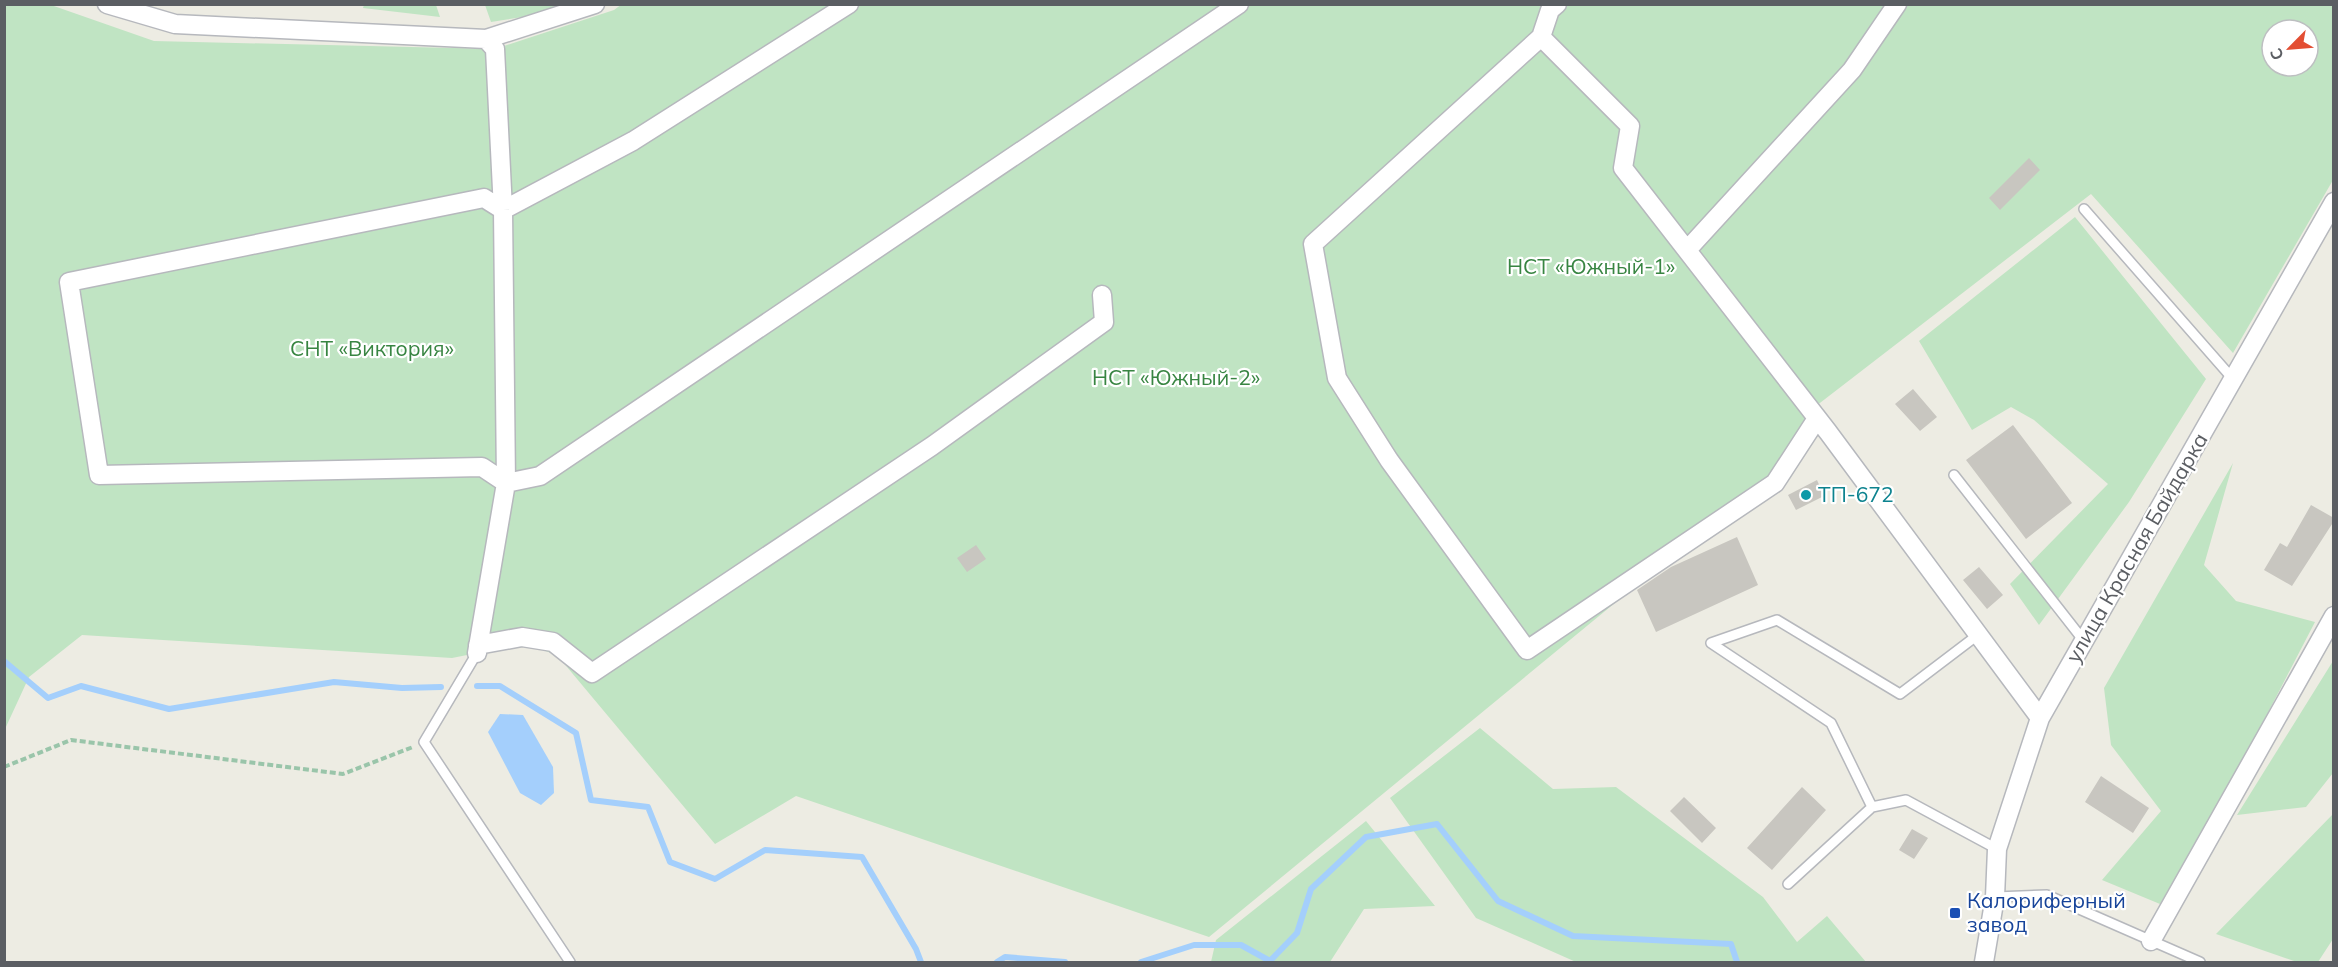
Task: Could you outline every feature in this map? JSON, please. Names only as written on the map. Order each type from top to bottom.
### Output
[{"type":"street","points":[[106,4],[175,24],[486,39],[595,4]]},
{"type":"street","points":[[503,210],[633,141],[849,4]]},
{"type":"street","points":[[503,210],[484,198],[69,282],[99,475],[482,467],[506,483],[540,476],[1239,4]]},
{"type":"street","points":[[1557,4],[1550,10],[1541,37],[1312,244],[1337,378],[1389,460],[1527,650],[1774,483],[1816,420]]},
{"type":"street","points":[[1687,250],[1852,70],[1897,4]]},
{"type":"street","points":[[1541,37],[1630,126],[1623,168],[1816,420],[1828,432],[2040,718]]},
{"type":"street","points":[[486,39],[495,49],[503,210],[506,483],[477,649],[522,637],[553,642],[592,673],[932,446],[1104,322],[1102,295]]},
{"type":"street","name":"улица Красная Байдарка","points":[[1984,963],[1994,906],[1997,849],[2040,718],[2334,202]]},
{"type":"street","points":[[2151,941],[2334,616]]},
{"type":"lane","points":[[2084,209],[2233,379]]},
{"type":"lane","points":[[1954,475],[2084,641]]},
{"type":"lane","points":[[1872,807],[1832,723],[1711,643],[1777,620],[1900,694],[1979,633]]},
{"type":"lane","points":[[477,649],[424,742],[570,963]]},
{"type":"lane","points":[[1788,884],[1872,807],[1906,800],[1997,849]]},
{"type":"lane","points":[[1994,906],[2047,895],[2200,963]]},
{"type":"path","points":[[4,767],[71,740],[343,774],[424,742]]},
{"type":"green space","points":[[622,4],[2333,5],[2333,180],[2233,353],[2091,194],[1816,406],[1768,477],[1209,937],[796,796],[715,844],[557,655],[503,636],[477,653],[452,658],[82,635],[29,677],[5,729],[5,5],[51,5],[154,41],[495,49],[614,10]]},
{"type":"green space","points":[[364,5],[436,5],[440,17],[363,8]]},
{"type":"green space","points":[[485,5],[571,5],[555,12],[491,22]]},
{"type":"green space","points":[[2075,217],[2206,379],[2129,502],[2039,625],[2010,584],[2108,484],[2034,420],[2011,407],[1972,430],[1919,341]]},
{"type":"green space","points":[[2233,463],[2204,565],[2236,601],[2315,622],[2221,803],[2160,904],[2102,880],[2161,811],[2111,745],[2104,688]]},
{"type":"green space","points":[[2333,661],[2333,773],[2306,807],[2237,815]]},
{"type":"green space","points":[[1480,728],[1553,789],[1616,787],[1763,897],[1797,942],[1827,916],[1866,962],[1576,962],[1476,918],[1390,798]]},
{"type":"green space","points":[[2333,814],[2333,939],[2318,962],[2297,962],[2216,934]]},
{"type":"green space","points":[[1366,821],[1435,906],[1364,909],[1330,962],[1211,962],[1216,940]]},
{"type":"water","points":[[500,714],[523,715],[553,767],[554,793],[541,805],[520,793],[488,732]]},
{"type":"building","points":[[2029,158],[2040,170],[2000,210],[1989,198]]},
{"type":"building","points":[[1913,389],[1937,417],[1920,431],[1895,404]]},
{"type":"building","points":[[2013,425],[2072,503],[2026,539],[1966,460]]},
{"type":"building","name":"ТП-672","points":[[1817,480],[1824,496],[1796,510],[1788,495]]},
{"type":"building","points":[[2311,505],[2334,518],[2334,521],[2292,586],[2264,570],[2280,543],[2287,547]]},
{"type":"building","points":[[1737,537],[1758,585],[1656,632],[1637,590],[1671,567]]},
{"type":"building","points":[[976,545],[986,559],[967,572],[957,558]]},
{"type":"building","points":[[1979,567],[2003,595],[1987,609],[1963,580]]},
{"type":"building","points":[[2101,776],[2149,808],[2133,833],[2085,802]]},
{"type":"building","points":[[1802,787],[1826,810],[1772,870],[1747,848]]},
{"type":"building","points":[[1684,797],[1716,828],[1702,843],[1670,811]]},
{"type":"building","points":[[1912,829],[1928,838],[1914,859],[1899,850]]},
{"type":"waterway","points":[[4,661],[48,698],[81,686],[169,709],[334,682],[402,688],[441,687]]},
{"type":"waterway","points":[[477,686],[500,686],[576,733],[591,800],[648,807],[670,862],[715,879],[765,850],[862,857],[916,949],[921,962]]},
{"type":"waterway","points":[[1141,962],[1194,945],[1241,945],[1270,961],[1297,933],[1311,889],[1366,837],[1437,824],[1498,901],[1573,936],[1731,944],[1737,962]]},
{"type":"waterway","points":[[997,962],[1005,957],[1065,962]]},
{"type":"place","name":"ТП-672","points":[[1806,495]]},
{"type":"place","name":"Калориферный завод","points":[[1955,913]]},
{"type":"park label","name":"НСТ «Южный-1»","points":[[1591,267]]},
{"type":"park label","name":"СНТ «Виктория»","points":[[372,349]]},
{"type":"park label","name":"НСТ «Южный-2»","points":[[1176,378]]}]
